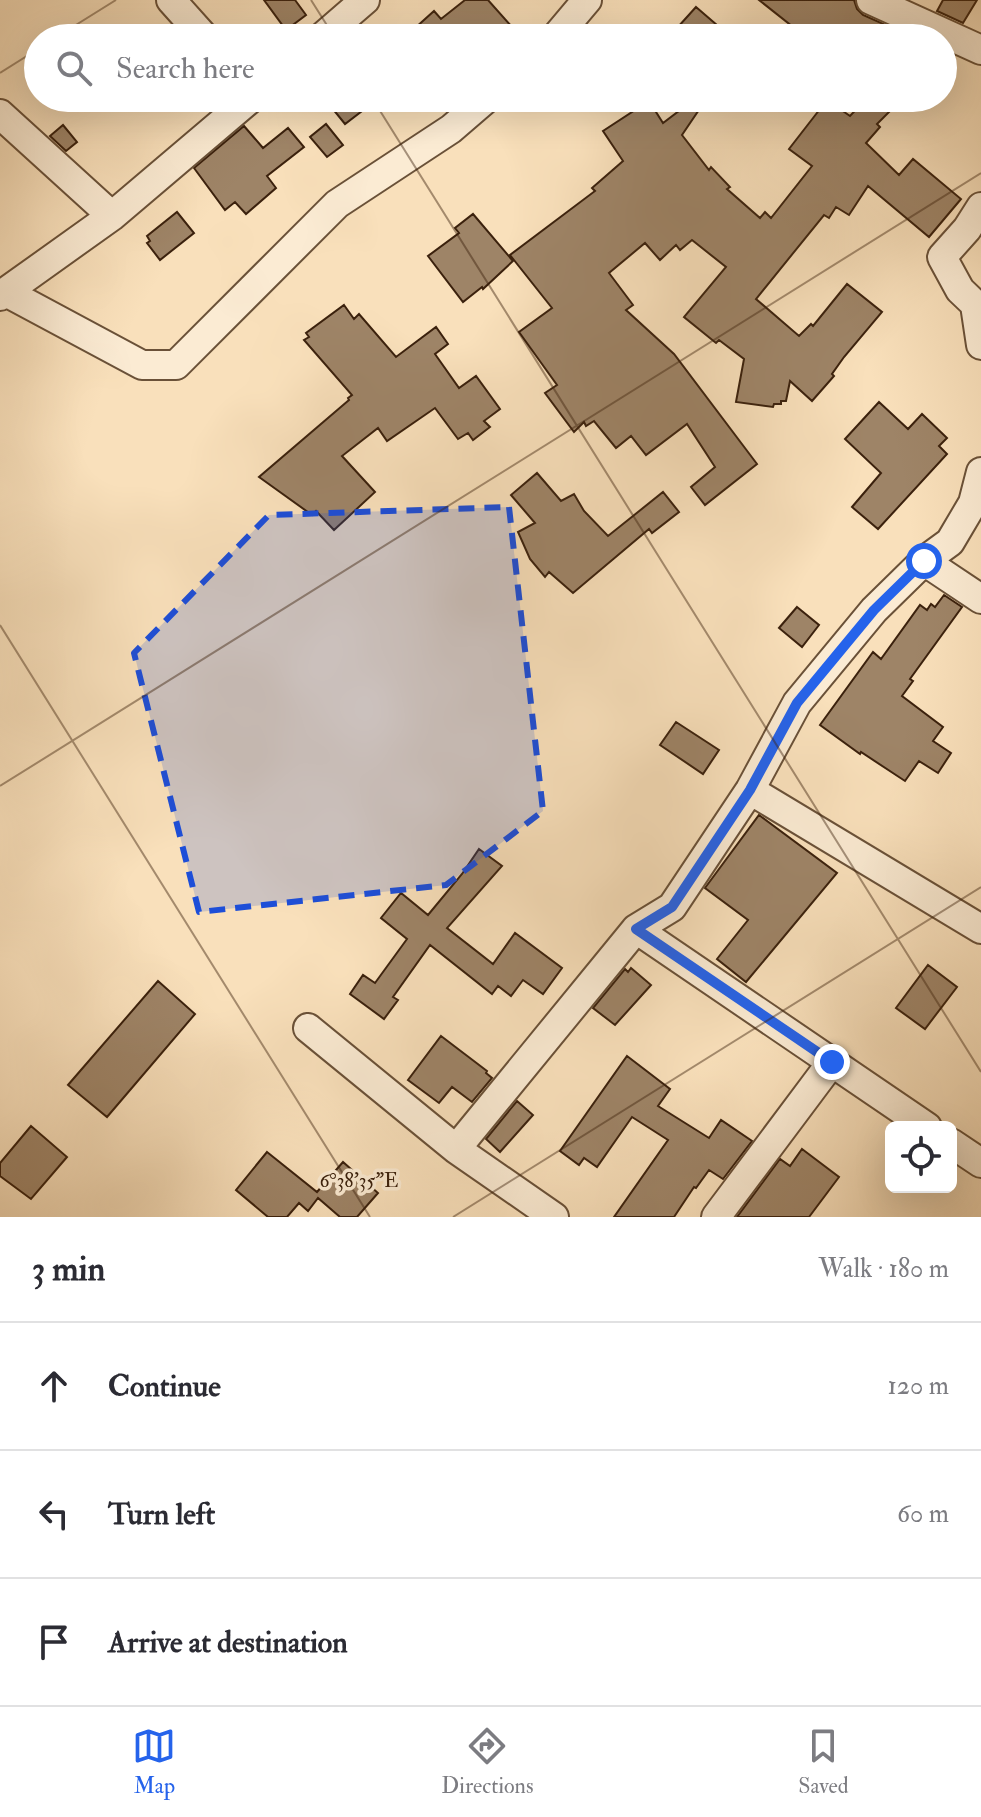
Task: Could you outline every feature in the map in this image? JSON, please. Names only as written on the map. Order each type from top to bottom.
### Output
[{"type":"street","points":[[171,0],[192,24]]},
{"type":"street","points":[[337,24],[365,0]]},
{"type":"street","points":[[567,24],[587,0]]},
{"type":"street","points":[[871,0],[924,24]]},
{"type":"street","points":[[957,39],[981,50]]},
{"type":"street","points":[[235,112],[112,216],[3,294],[142,365],[176,365],[337,204],[451,129],[471,112]]},
{"type":"street","points":[[0,114],[112,216]]},
{"type":"street","points":[[981,207],[967,229],[942,257],[960,290],[978,308],[981,345]]},
{"type":"street","points":[[456,1149],[636,929],[672,907],[750,790],[797,703],[874,610],[924,561],[950,542],[973,503],[981,472]]},
{"type":"street","points":[[924,561],[981,599]]},
{"type":"street","points":[[750,790],[981,929]]},
{"type":"street","points":[[636,929],[918,1121]]},
{"type":"street","points":[[308,1028],[456,1149],[554,1217]]},
{"type":"street","points":[[716,1217],[832,1062]]},
{"type":"street","points":[[957,1147],[981,1163]]},
{"type":"highlighted area","points":[[509,507],[543,811],[446,885],[199,912],[134,653],[269,515]]},
{"type":"building","points":[[264,0],[295,0],[306,15],[294,24],[282,24]]},
{"type":"building","points":[[465,0],[488,0],[509,24],[420,24],[434,11],[441,19]]},
{"type":"building","points":[[759,0],[854,0],[863,15],[883,24],[789,24]]},
{"type":"building","points":[[943,0],[977,0],[963,23],[937,11]]},
{"type":"building","points":[[696,7],[716,24],[681,24]]},
{"type":"building","points":[[335,112],[361,112],[345,124]]},
{"type":"building","points":[[632,112],[656,112],[663,123],[678,112],[698,112],[682,135],[709,170],[711,167],[730,187],[727,189],[760,218],[765,212],[771,218],[812,166],[789,149],[818,112],[844,112],[850,116],[854,112],[889,112],[877,124],[880,127],[866,143],[899,175],[913,159],[961,199],[929,237],[868,186],[849,215],[836,207],[829,218],[824,215],[756,299],[799,336],[811,324],[813,326],[847,284],[882,312],[812,401],[790,381],[786,401],[781,401],[781,404],[774,404],[773,407],[736,402],[744,359],[719,340],[716,343],[684,317],[726,267],[692,240],[680,250],[676,245],[660,260],[645,243],[609,273],[633,305],[626,310],[674,354],[757,464],[705,505],[691,487],[715,467],[687,424],[646,455],[631,436],[616,448],[594,421],[586,426],[584,422],[574,432],[545,393],[557,385],[519,332],[552,308],[510,255],[595,191],[592,188],[623,161],[603,131]]},
{"type":"building","points":[[326,124],[343,145],[327,157],[310,137]]},
{"type":"building","points":[[63,125],[77,142],[66,151],[50,136]]},
{"type":"building","points":[[244,126],[263,148],[288,128],[304,147],[267,176],[276,188],[246,214],[235,202],[225,210],[194,168]]},
{"type":"building","points":[[177,212],[194,233],[160,260],[147,243],[150,241],[147,236]]},
{"type":"building","points":[[473,214],[513,261],[483,289],[463,302],[428,256],[459,233],[455,228]]},
{"type":"building","points":[[344,305],[354,319],[359,314],[396,357],[436,327],[448,344],[435,354],[459,388],[476,376],[500,409],[484,421],[490,427],[473,440],[468,433],[458,439],[435,408],[387,441],[378,428],[342,456],[375,492],[334,530],[316,511],[312,515],[259,477],[352,395],[304,340],[309,337],[306,333]]},
{"type":"building","points":[[879,402],[908,429],[922,414],[947,438],[939,446],[947,454],[878,529],[852,507],[881,473],[845,439]]},
{"type":"building","points":[[537,473],[561,501],[574,494],[584,511],[608,536],[663,492],[679,512],[652,533],[649,529],[573,593],[549,572],[545,577],[530,559],[518,532],[535,523],[511,495]]},
{"type":"building","points":[[944,595],[962,607],[910,679],[913,681],[902,696],[943,727],[933,741],[951,753],[938,773],[919,761],[905,781],[820,725],[873,652],[881,659],[920,605],[927,610],[931,604],[935,607]]},
{"type":"building","points":[[797,607],[819,625],[802,647],[779,628]]},
{"type":"building","points":[[676,722],[719,750],[703,774],[660,745]]},
{"type":"building","points":[[759,815],[837,873],[746,982],[717,959],[748,920],[705,888]]},
{"type":"building","points":[[479,849],[502,866],[447,928],[493,964],[515,933],[562,968],[543,994],[523,980],[511,996],[498,986],[492,994],[430,945],[393,997],[398,1000],[384,1019],[350,994],[363,975],[375,983],[407,939],[381,918],[401,893],[428,915]]},
{"type":"building","points":[[928,965],[957,987],[925,1029],[896,1008]]},
{"type":"building","points":[[631,968],[651,985],[615,1025],[593,1008],[625,969],[628,972]]},
{"type":"building","points":[[158,981],[195,1014],[107,1117],[68,1085]]},
{"type":"building","points":[[441,1036],[492,1078],[472,1102],[452,1087],[439,1103],[408,1080]]},
{"type":"building","points":[[627,1056],[670,1089],[658,1106],[709,1138],[721,1120],[752,1141],[723,1179],[709,1170],[674,1217],[614,1217],[668,1140],[632,1117],[597,1167],[584,1158],[579,1165],[560,1151]]},
{"type":"building","points":[[517,1101],[533,1115],[500,1152],[486,1139]]},
{"type":"building","points":[[31,1126],[67,1157],[31,1199],[0,1176],[0,1163]]},
{"type":"building","points":[[802,1149],[839,1177],[809,1217],[737,1217],[780,1159],[790,1166]]},
{"type":"building","points":[[267,1152],[317,1192],[343,1162],[378,1193],[357,1217],[340,1217],[318,1198],[308,1211],[299,1203],[287,1217],[268,1217],[236,1190]]},
{"type":"route","points":[[832,1062],[636,929],[672,907],[750,790],[797,703],[874,610],[924,561]]}]
